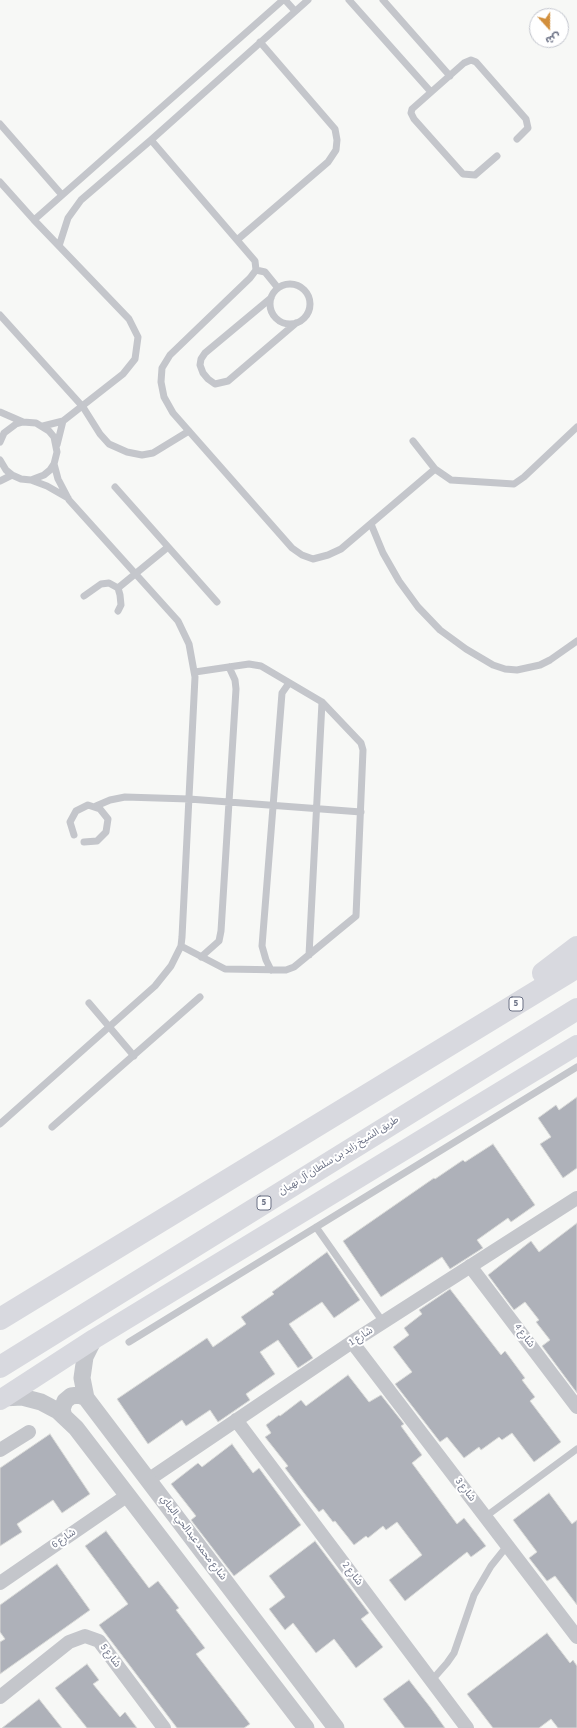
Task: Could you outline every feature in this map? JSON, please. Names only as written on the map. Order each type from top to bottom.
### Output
[{"type":"highway","points":[[455,1041],[577,947]]},
{"type":"highway","name":"5","points":[[0,1319],[577,967]]},
{"type":"highway","name":"طريق الشيخ زايد بن سلطان آل نهيان","points":[[0,1367],[577,1009]]},
{"type":"highway","points":[[521,1043],[577,1023]]},
{"type":"main road","points":[[2,1399],[94,1339],[577,1045]]},
{"type":"street","name":"شارع 1","points":[[148,1480],[352,1342],[577,1198]]},
{"type":"street","name":"شارع 4","points":[[470,1266],[577,1407]]},
{"type":"street","name":"شارع محمد عبدالحي البناي","points":[[94,1339],[85,1357],[82,1378],[86,1398],[336,1728]]},
{"type":"street","name":"شارع 3","points":[[352,1342],[577,1638]]},
{"type":"street","points":[[64,1417],[62,1409],[68,1398],[79,1395],[86,1398]]},
{"type":"street","points":[[2,1399],[22,1397],[41,1402],[64,1417],[76,1428],[306,1728]]},
{"type":"street","name":"شارع 2","points":[[236,1420],[467,1728]]},
{"type":"street","points":[[0,1450],[29,1432]]},
{"type":"street","name":"شارع 6","points":[[0,1583],[128,1495]]},
{"type":"street","name":"شارع 5","points":[[0,1697],[69,1642],[85,1636],[99,1641],[164,1728]]},
{"type":"lane","points":[[34,220],[284,0],[295,11]]},
{"type":"lane","points":[[59,246],[68,218],[81,200],[151,140],[308,0]]},
{"type":"lane","points":[[349,0],[431,92]]},
{"type":"lane","points":[[383,0],[450,76]]},
{"type":"lane","points":[[237,240],[328,162],[336,150],[337,140],[335,129],[260,42]]},
{"type":"lane","points":[[497,156],[475,175],[467,175],[460,171],[412,116],[412,109],[466,61],[471,60],[476,62],[528,122],[527,130],[517,139]]},
{"type":"lane","points":[[0,124],[62,195]]},
{"type":"lane","points":[[151,140],[255,261],[256,270],[250,278],[170,355],[162,368],[161,382],[164,397],[173,413],[292,548],[302,555],[313,559],[328,556],[341,549],[435,469]]},
{"type":"lane","points":[[0,182],[128,319],[138,337],[135,359],[124,374],[63,421],[43,426]]},
{"type":"lane","points":[[256,270],[265,272],[278,288]]},
{"type":"lane","points":[[290,284],[296,285],[306,292],[310,304],[306,316],[228,381],[215,384],[208,380],[200,365],[201,359],[206,353],[271,298],[278,288],[290,284]]},
{"type":"lane","points":[[271,298],[271,310],[278,320],[290,324],[296,323]]},
{"type":"lane","points":[[0,315],[83,407],[100,434],[109,444],[127,452],[142,455],[153,453],[189,431]]},
{"type":"lane","points":[[0,412],[23,422],[36,423],[43,426],[49,430],[57,445]]},
{"type":"lane","points":[[31,480],[44,475],[54,464],[63,421]]},
{"type":"lane","points":[[0,441],[9,428],[23,422]]},
{"type":"lane","points":[[413,441],[435,469],[451,480],[514,484],[524,477],[577,427]]},
{"type":"lane","points":[[0,435],[0,441]]},
{"type":"lane","points":[[0,460],[6,470],[12,475],[48,486],[69,500],[178,622],[189,644],[195,672],[181,946],[171,966],[163,976],[109,1027],[0,1124]]},
{"type":"lane","points":[[54,464],[58,479],[69,500]]},
{"type":"lane","points":[[0,481],[12,475]]},
{"type":"lane","points":[[116,487],[217,602]]},
{"type":"lane","points":[[371,524],[392,570],[418,607],[440,630],[466,650],[493,665],[505,669],[517,670],[540,665],[550,660],[577,641]]},
{"type":"lane","points":[[118,588],[168,547]]},
{"type":"lane","points":[[84,596],[101,584],[109,583],[118,588]]},
{"type":"lane","points":[[118,588],[121,605],[118,611]]},
{"type":"lane","points":[[181,946],[225,970],[286,970],[294,967],[356,916],[363,750],[361,743],[322,702],[261,666],[249,664],[195,672]]},
{"type":"lane","points":[[201,958],[219,942],[221,931],[236,689],[235,680],[229,667]]},
{"type":"lane","points":[[271,970],[262,946],[282,693],[289,683]]},
{"type":"lane","points":[[309,955],[322,702]]},
{"type":"lane","points":[[74,835],[70,822],[76,810],[88,805],[96,806],[110,800],[125,797],[228,802],[361,812]]},
{"type":"lane","points":[[84,842],[93,843],[101,839],[108,828],[106,815],[96,806]]},
{"type":"lane","points":[[52,1127],[200,997]]},
{"type":"lane","points":[[89,1003],[134,1056]]},
{"type":"lane","points":[[129,1342],[577,1067]]},
{"type":"lane","points":[[316,1227],[383,1322]]},
{"type":"lane","points":[[486,1517],[577,1449]]},
{"type":"lane","points":[[432,1680],[448,1663],[454,1653],[474,1595],[491,1566],[507,1546]]},
{"type":"building","points":[[577,1097],[577,1168],[563,1178],[540,1144],[551,1137],[538,1118],[556,1105],[559,1110]]},
{"type":"building","points":[[493,1144],[535,1205],[511,1222],[508,1218],[477,1240],[483,1248],[450,1269],[442,1257],[381,1297],[343,1241],[434,1178],[435,1179],[463,1160],[465,1162]]},
{"type":"building","points":[[577,1223],[577,1393],[542,1346],[550,1340],[536,1322],[539,1320],[525,1302],[514,1310],[488,1275],[531,1241],[539,1252]]},
{"type":"building","points":[[327,1252],[360,1300],[334,1318],[322,1302],[289,1324],[313,1358],[298,1368],[278,1340],[260,1352],[275,1374],[246,1394],[250,1400],[218,1422],[210,1410],[186,1426],[182,1420],[148,1444],[117,1399],[207,1338],[213,1347],[246,1324],[241,1317],[274,1294],[272,1292]]},
{"type":"building","points":[[450,1289],[501,1355],[505,1351],[525,1378],[522,1380],[535,1397],[530,1401],[561,1442],[534,1462],[512,1433],[502,1440],[499,1437],[481,1450],[479,1447],[464,1458],[447,1437],[440,1442],[395,1384],[412,1372],[393,1347],[409,1335],[404,1328],[422,1314],[419,1310]]},
{"type":"building","points":[[348,1375],[369,1402],[381,1395],[404,1424],[401,1426],[422,1455],[412,1463],[457,1524],[464,1518],[486,1546],[471,1557],[467,1552],[405,1601],[389,1580],[422,1555],[397,1522],[386,1530],[383,1526],[368,1538],[366,1536],[354,1545],[335,1521],[333,1522],[323,1509],[319,1512],[285,1468],[288,1466],[265,1437],[271,1433],[266,1425],[279,1415],[280,1416],[301,1400],[306,1406]]},
{"type":"building","points":[[50,1434],[90,1494],[62,1513],[53,1500],[17,1524],[22,1532],[0,1546],[0,1468]]},
{"type":"building","points":[[232,1444],[253,1473],[259,1468],[301,1525],[234,1576],[191,1520],[196,1516],[171,1484],[198,1463],[202,1467]]},
{"type":"building","points":[[549,1493],[572,1524],[577,1520],[577,1605],[555,1576],[547,1581],[529,1558],[537,1552],[513,1520]]},
{"type":"building","points":[[106,1531],[149,1588],[158,1581],[179,1608],[176,1610],[205,1648],[196,1654],[250,1724],[244,1728],[177,1728],[99,1625],[128,1604],[85,1546]]},
{"type":"building","points":[[315,1541],[369,1613],[361,1619],[383,1647],[356,1668],[334,1639],[316,1653],[293,1623],[285,1630],[269,1609],[285,1597],[269,1576]]},
{"type":"building","points":[[57,1564],[90,1610],[0,1674],[0,1642],[5,1639],[0,1632],[0,1605]]},
{"type":"building","points":[[547,1633],[570,1663],[573,1660],[577,1666],[577,1728],[558,1728],[551,1719],[539,1728],[493,1728],[467,1694]]},
{"type":"building","points":[[87,1664],[99,1680],[93,1684],[120,1717],[125,1712],[137,1728],[87,1728],[55,1688]]},
{"type":"building","points":[[409,1680],[445,1728],[405,1728],[383,1699]]},
{"type":"building","points":[[39,1699],[62,1728],[2,1728]]}]
